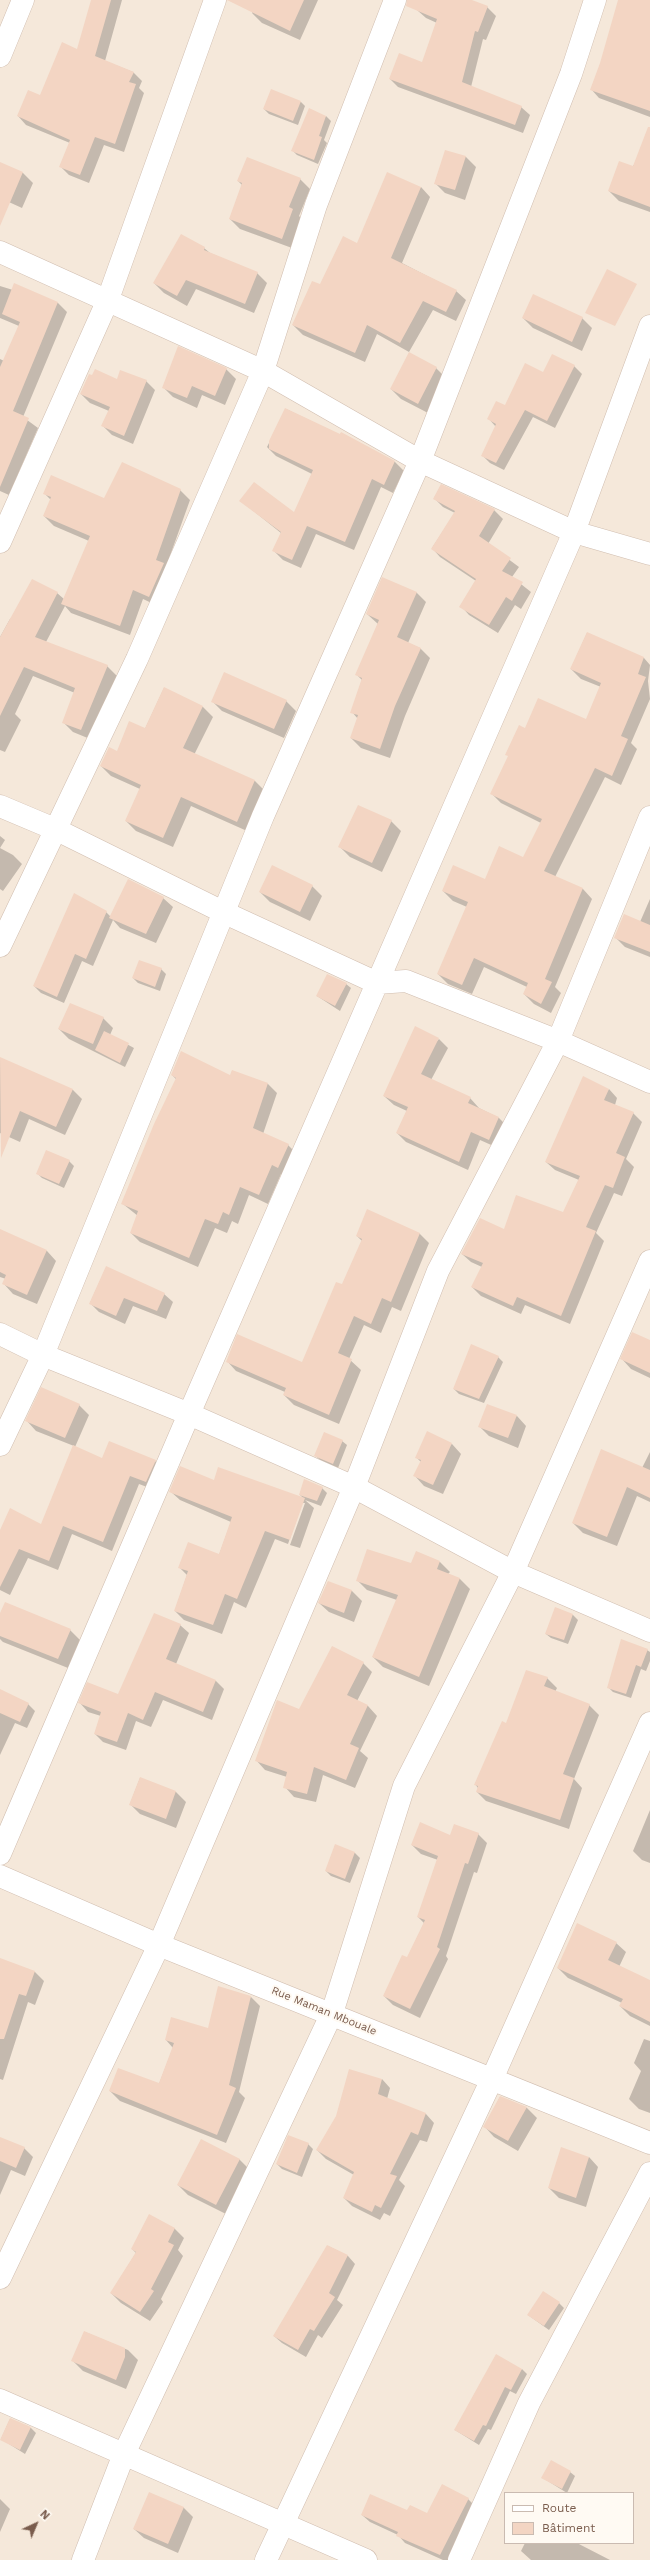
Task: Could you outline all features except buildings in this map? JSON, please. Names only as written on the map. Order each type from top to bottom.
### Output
[{"type":"street","points":[[0,56],[23,0]]},
{"type":"street","points":[[0,542],[107,302],[215,0]]},
{"type":"street","points":[[0,946],[57,830],[137,659],[263,371],[316,205],[395,0]]},
{"type":"street","points":[[0,1445],[43,1355],[263,816],[420,461],[571,74],[595,0]]},
{"type":"street","points":[[0,252],[107,302],[263,371],[420,461],[574,532],[650,554]]},
{"type":"street","points":[[0,1854],[189,1414],[574,532],[650,326]]},
{"type":"street","points":[[0,806],[57,830],[223,912],[377,983],[406,980],[558,1041],[650,1082]]},
{"type":"street","points":[[0,2278],[159,1945],[354,1487],[438,1271],[558,1041],[650,817]]},
{"type":"street","points":[[83,2560],[124,2454],[332,2013],[404,1786],[514,1572],[650,1261]]},
{"type":"street","points":[[0,1334],[43,1355],[189,1414],[354,1487],[514,1572],[650,1631]]},
{"type":"street","points":[[266,2560],[285,2524],[492,2079],[650,1723]]},
{"type":"street","name":"Rue Maman Mbouale","points":[[0,1876],[159,1945],[332,2013],[650,2143]]},
{"type":"street","points":[[459,2560],[529,2403],[650,2173]]},
{"type":"street","points":[[0,2400],[366,2560]]},
{"type":"shaded area","points":[[0,0],[650,0],[650,2560],[0,2560]]}]
